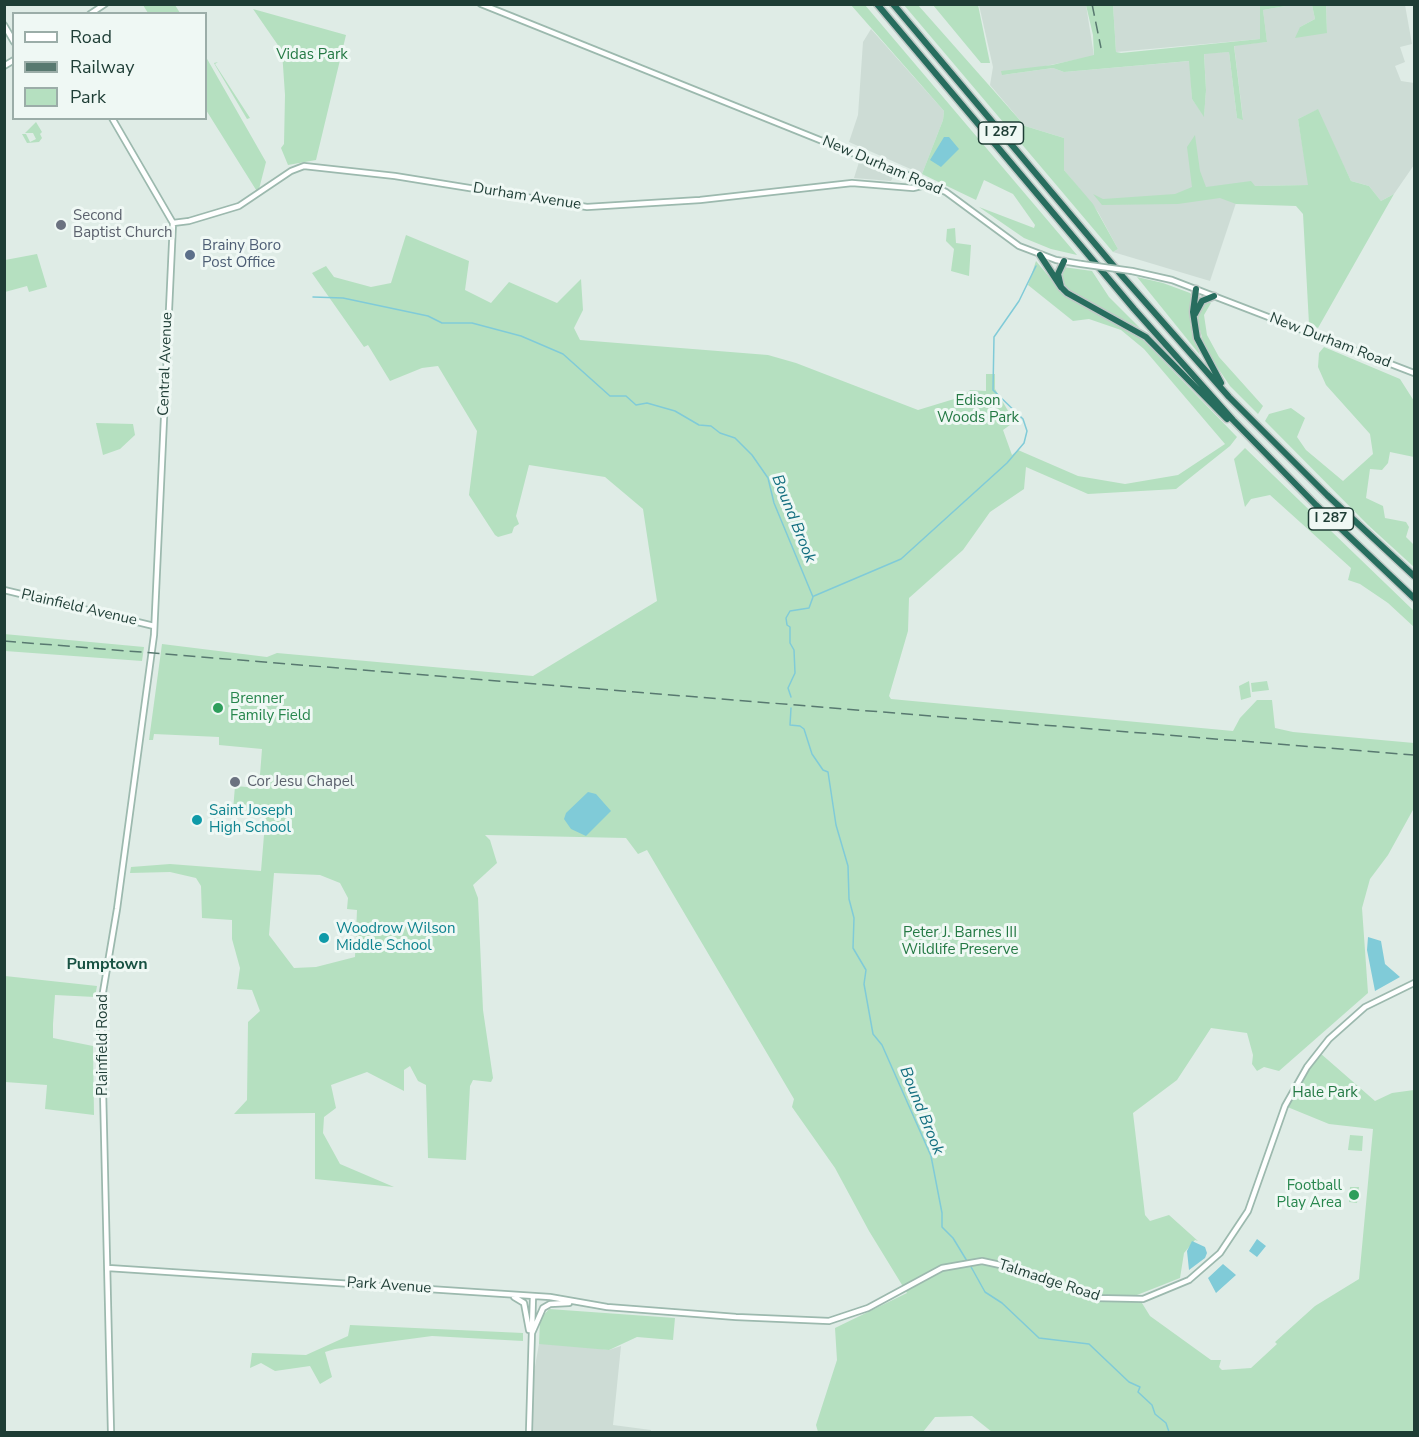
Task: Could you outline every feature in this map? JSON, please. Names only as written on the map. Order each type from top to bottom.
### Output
[{"type":"highway","name":"I 287","points":[[877,4],[1150,327],[1249,438],[1414,598]]},
{"type":"highway","name":"I 287","points":[[892,4],[1131,286],[1229,397],[1327,495],[1414,576]]},
{"type":"highway","points":[[1040,255],[1061,287],[1078,300],[1121,321],[1146,337],[1227,419],[1233,420]]},
{"type":"highway","points":[[1061,287],[1058,274],[1064,261]]},
{"type":"highway","points":[[1196,289],[1194,320],[1202,351],[1229,397]]},
{"type":"highway","points":[[1194,320],[1200,303],[1214,296]]},
{"type":"street","name":"New Durham Road","points":[[481,4],[496,7],[930,184],[958,201],[1011,241],[1040,255],[1163,277],[1414,373]]},
{"type":"street","points":[[4,25],[12,39]]},
{"type":"street","points":[[113,120],[173,223]]},
{"type":"street","name":"Durham Avenue","points":[[173,223],[189,221],[239,206],[291,171],[304,166],[395,176],[586,207],[700,200],[852,183],[913,188],[930,184]]},
{"type":"street","name":"Central Avenue","points":[[154,626],[173,223]]},
{"type":"street","name":"Plainfield Avenue","points":[[4,590],[154,626]]},
{"type":"street","name":"Plainfield Road","points":[[111,1432],[102,1111],[102,991],[120,887],[154,626]]},
{"type":"street","name":"Talmadge Road","points":[[533,1296],[736,1317],[828,1321],[868,1308],[949,1265],[972,1262],[1003,1264],[1095,1298],[1132,1301],[1154,1297],[1189,1280],[1213,1260],[1230,1241],[1248,1211],[1285,1106],[1307,1067],[1329,1039],[1365,1007],[1414,982]]},
{"type":"street","name":"Park Avenue","points":[[108,1268],[533,1296]]},
{"type":"street","points":[[509,1294],[524,1303],[530,1338]]},
{"type":"street","points":[[529,1432],[533,1296]]},
{"type":"street","points":[[530,1338],[543,1308],[550,1304],[577,1302]]},
{"type":"shaded area","points":[[979,5],[1086,5],[1094,56],[1002,75],[1053,68],[1064,72],[1190,61],[1192,99],[1204,116],[1206,90],[1204,53],[1229,52],[1237,118],[1243,119],[1234,45],[1267,42],[1263,10],[1291,5],[1312,5],[1315,19],[1300,27],[1327,33],[1326,5],[1405,5],[1412,44],[1400,47],[1405,62],[1395,66],[1401,81],[1414,83],[1414,165],[1394,194],[1381,201],[1369,186],[1351,181],[1317,110],[1298,119],[1309,185],[1255,186],[1236,203],[1210,281],[1113,252],[1118,249],[1098,212],[1064,170],[1064,138],[1025,126],[990,85],[993,67]]},
{"type":"shaded area","points":[[1113,5],[1260,5],[1261,39],[1116,52]]},
{"type":"shaded area","points":[[871,29],[944,111],[943,120],[922,174],[849,142],[858,115],[863,42]]},
{"type":"shaded area","points":[[859,162],[894,175],[891,181],[854,178]]},
{"type":"shaded area","points":[[559,1343],[609,1350],[621,1346],[613,1425],[651,1430],[651,1432],[532,1432],[532,1383],[539,1344]]},
{"type":"green space","points":[[143,5],[175,5],[179,12],[147,12]]},
{"type":"green space","points":[[851,5],[865,5],[1077,255],[1051,249],[1024,238],[979,207],[1034,228],[1035,225],[1013,194],[984,180],[976,200],[922,174],[943,120],[944,111]]},
{"type":"green space","points":[[904,5],[918,5],[1025,126],[1064,138],[1064,170],[1093,204],[1118,249],[1113,252]]},
{"type":"green space","points":[[933,5],[978,5],[990,63],[981,63]]},
{"type":"green space","points":[[1086,5],[1113,5],[1116,52],[1121,53],[1260,39],[1260,5],[1291,5],[1263,10],[1267,42],[1234,46],[1243,120],[1237,118],[1229,52],[1204,54],[1206,90],[1204,117],[1192,99],[1189,61],[1064,72],[1053,68],[1002,75],[1001,71],[1052,65],[1094,55],[1093,35]]},
{"type":"green space","points":[[1312,5],[1326,5],[1327,33],[1295,38],[1300,27],[1315,19]]},
{"type":"green space","name":"Vidas Park","points":[[253,9],[346,35],[316,160],[288,165],[281,148],[284,144],[285,95],[282,51]]},
{"type":"green space","points":[[207,59],[266,162],[258,193],[207,112]]},
{"type":"green space","points":[[218,62],[215,64],[250,118],[247,119],[214,63]]},
{"type":"green space","points":[[1318,109],[1351,181],[1369,186],[1381,201],[1394,194],[1318,328],[1309,324],[1303,214],[1296,206],[1236,204],[1220,198],[1178,204],[1102,205],[1093,194],[1103,199],[1175,194],[1192,187],[1187,147],[1195,135],[1200,171],[1206,187],[1251,181],[1255,186],[1308,185],[1298,119]]},
{"type":"green space","points":[[36,122],[42,132],[40,134],[42,138],[39,142],[27,143],[22,134],[26,134],[30,142],[36,139],[33,133],[25,133]]},
{"type":"green space","points":[[955,228],[956,243],[971,245],[969,276],[951,271],[954,249],[946,241],[947,229]]},
{"type":"green space","name":"Peter J. Barnes III Wildlife Preserve","points":[[406,235],[469,261],[465,290],[491,303],[509,282],[557,303],[581,279],[583,310],[574,328],[580,340],[768,355],[796,363],[918,410],[964,396],[970,390],[986,391],[986,374],[995,374],[995,389],[1010,414],[1010,425],[1003,430],[1012,455],[1018,450],[1078,476],[1125,484],[1178,475],[1225,444],[1144,349],[1121,330],[1089,319],[1073,321],[1028,285],[1036,261],[1066,297],[1121,323],[1143,340],[1237,437],[1230,446],[1176,489],[1088,494],[1026,467],[1024,489],[990,512],[963,550],[909,598],[908,631],[889,696],[891,699],[1233,731],[1240,718],[1257,700],[1272,700],[1275,728],[1293,732],[1414,743],[1414,808],[1388,855],[1370,879],[1362,908],[1368,993],[1279,1071],[1264,1067],[1257,1071],[1252,1064],[1253,1055],[1247,1033],[1211,1028],[1177,1080],[1133,1113],[1145,1215],[1150,1221],[1169,1215],[1198,1241],[1195,1240],[1184,1253],[1180,1278],[1137,1295],[1150,1316],[1211,1360],[1221,1360],[1219,1367],[1222,1370],[1251,1368],[1277,1344],[1275,1342],[1315,1306],[1359,1279],[1373,1129],[1329,1124],[1285,1106],[1300,1079],[1320,1053],[1375,1101],[1392,1093],[1414,1090],[1414,1432],[992,1432],[972,1416],[935,1417],[923,1432],[818,1432],[816,1425],[837,1360],[835,1328],[907,1293],[869,1231],[835,1168],[792,1107],[794,1099],[647,850],[638,854],[626,838],[485,835],[490,840],[497,863],[473,885],[478,898],[483,1010],[493,1078],[491,1082],[473,1080],[470,1086],[466,1160],[428,1158],[426,1085],[418,1081],[410,1066],[404,1070],[404,1091],[367,1072],[331,1085],[336,1108],[324,1117],[323,1133],[340,1164],[394,1187],[315,1179],[315,1113],[234,1114],[247,1100],[248,1022],[260,1011],[252,990],[237,989],[240,968],[232,939],[232,920],[202,918],[201,886],[196,878],[170,872],[130,873],[131,867],[170,864],[261,871],[266,811],[233,810],[235,786],[259,788],[262,749],[219,745],[219,737],[154,734],[153,740],[149,740],[162,644],[267,657],[277,653],[533,676],[657,601],[643,509],[605,477],[529,465],[516,516],[519,524],[514,527],[512,533],[498,537],[495,535],[469,495],[477,431],[438,366],[422,368],[390,381],[368,345],[364,347],[312,273],[326,266],[334,277],[371,287],[391,283]],"holes":[[[274,873],[320,875],[340,883],[348,898],[347,909],[357,910],[355,957],[316,967],[294,968],[269,935]]]},
{"type":"green space","points":[[37,254],[47,287],[29,292],[27,286],[5,292],[5,260]]},
{"type":"green space","points":[[1063,267],[1092,271],[1109,297],[1140,328],[1073,295],[1063,285]]},
{"type":"green space","points":[[1137,277],[1163,283],[1193,296],[1190,323],[1200,355]]},
{"type":"green space","points":[[1207,302],[1211,303],[1204,315],[1207,335],[1219,357],[1263,406],[1258,414],[1230,386],[1205,349],[1197,318],[1201,308]]},
{"type":"green space","points":[[1324,347],[1400,379],[1414,401],[1414,457],[1390,452],[1388,463],[1382,470],[1370,469],[1366,498],[1383,506],[1385,518],[1406,522],[1409,527],[1406,537],[1414,545],[1414,567],[1368,525],[1265,421],[1269,414],[1291,408],[1305,418],[1297,437],[1306,450],[1343,481],[1373,454],[1370,434],[1326,385],[1318,367],[1319,353]]},
{"type":"green space","points":[[96,423],[133,424],[135,435],[120,449],[103,455]]},
{"type":"green space","points":[[1245,448],[1414,611],[1414,627],[1388,603],[1360,584],[1348,580],[1351,568],[1270,495],[1251,499],[1245,507],[1234,459]]},
{"type":"green space","points":[[4,634],[144,647],[142,661],[5,651]]},
{"type":"green space","points":[[1249,681],[1251,697],[1241,700],[1239,686]]},
{"type":"green space","points":[[1267,681],[1269,690],[1252,692],[1251,683]]},
{"type":"green space","points":[[5,976],[97,986],[95,997],[55,995],[53,1024],[53,1038],[93,1046],[94,1115],[45,1109],[47,1085],[5,1082]]},
{"type":"green space","points":[[1350,1135],[1363,1136],[1362,1151],[1348,1150]]},
{"type":"green space","name":"Football Play Area","points":[[1350,1187],[1359,1187],[1357,1203],[1349,1202]]},
{"type":"green space","points":[[549,1309],[675,1318],[673,1340],[637,1337],[609,1350],[539,1344],[540,1319]]},
{"type":"green space","points":[[350,1325],[523,1333],[523,1341],[432,1336],[335,1349],[325,1352],[332,1377],[320,1384],[310,1366],[275,1371],[261,1363],[250,1368],[252,1353],[306,1355],[348,1336]]},
{"type":"water","points":[[944,137],[949,137],[959,149],[941,167],[930,160]]},
{"type":"water","points":[[588,792],[596,794],[611,811],[586,836],[571,829],[564,819],[566,813]]},
{"type":"water","points":[[1368,937],[1381,941],[1385,964],[1400,977],[1375,991],[1367,950]]},
{"type":"water","points":[[1257,1239],[1266,1246],[1257,1257],[1249,1251]]},
{"type":"water","points":[[1192,1241],[1205,1247],[1207,1253],[1205,1258],[1189,1270],[1187,1251]]},
{"type":"water","points":[[1223,1264],[1236,1275],[1216,1293],[1208,1278]]},
{"type":"waterway","points":[[814,596],[901,559],[1007,463],[1024,443],[1027,431],[1023,419],[993,390],[994,337],[1019,301],[1036,266]]},
{"type":"waterway","name":"Bound Brook","points":[[313,297],[343,298],[428,316],[442,323],[472,323],[521,336],[563,354],[610,396],[626,396],[636,405],[647,403],[675,411],[699,425],[711,426],[720,433],[735,438],[752,455],[768,478],[774,503],[813,597],[809,608],[790,611],[786,618],[787,625],[790,627],[790,643],[794,650],[795,673],[788,688],[791,697]]},
{"type":"waterway","name":"Bound Brook","points":[[791,708],[790,725],[804,729],[812,754],[823,770],[828,772],[836,825],[848,866],[849,899],[854,918],[853,948],[866,970],[864,984],[873,1034],[882,1045],[931,1156],[942,1213],[942,1227],[953,1238],[967,1261]]},
{"type":"waterway","name":"Bound Brook","points":[[970,1265],[985,1292],[1002,1303],[1039,1338],[1089,1344],[1129,1382],[1140,1387],[1138,1392],[1152,1405],[1155,1414],[1166,1423],[1169,1432]]},
{"type":"railway","points":[[1092,4],[1101,48]]},
{"type":"railway","points":[[4,641],[1414,755]]},
{"type":"place","name":"Second Baptist Church","points":[[61,225]]},
{"type":"place","name":"Brainy Boro Post Office","points":[[190,255]]},
{"type":"place","name":"Brenner Family Field","points":[[218,708]]},
{"type":"place","name":"Cor Jesu Chapel","points":[[235,782]]},
{"type":"place","name":"Saint Joseph High School","points":[[197,820]]},
{"type":"place","name":"Woodrow Wilson Middle School","points":[[324,938]]},
{"type":"place","name":"Football Play Area","points":[[1354,1195]]},
{"type":"district","name":"Pumptown","points":[[107,965]]},
{"type":"park label","name":"Edison Woods Park","points":[[978,410]]},
{"type":"park label","name":"Hale Park","points":[[1325,1093]]}]
